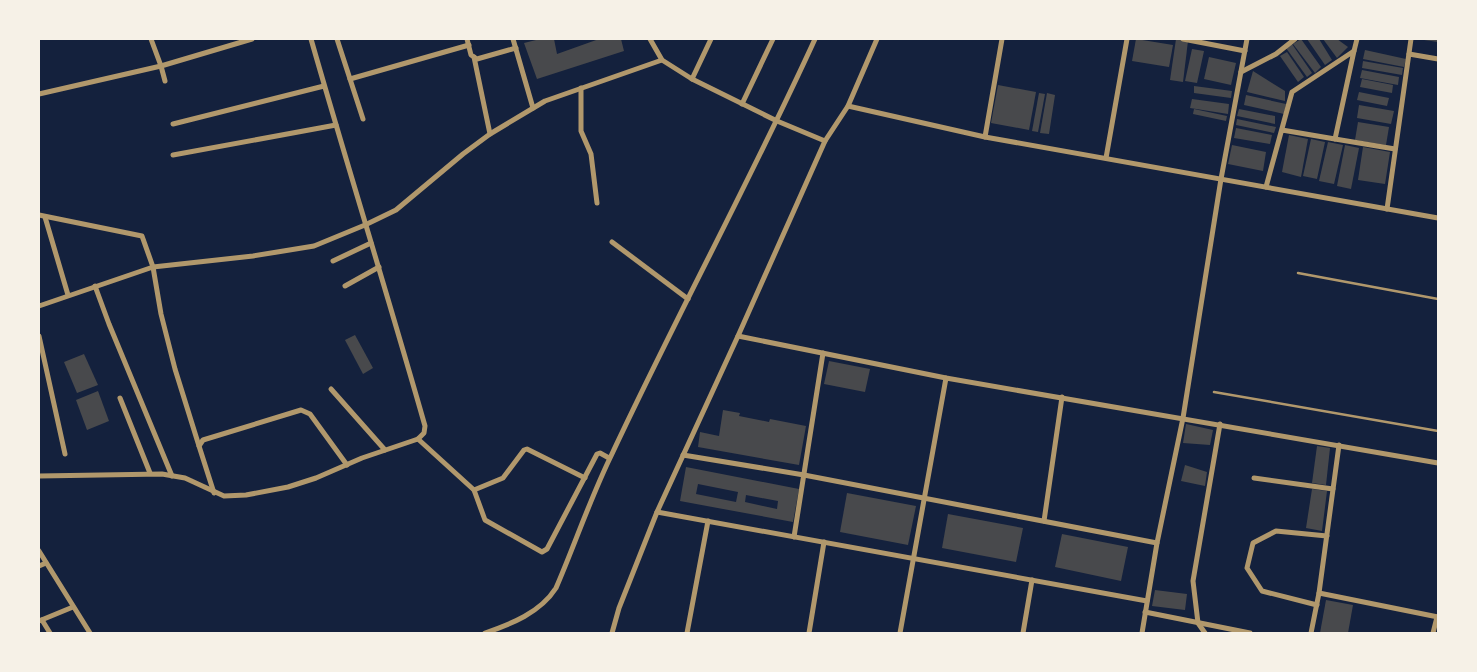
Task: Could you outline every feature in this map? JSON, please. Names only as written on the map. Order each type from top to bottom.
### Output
[{"type":"street","points":[[151,39],[162,66],[165,81]]},
{"type":"street","points":[[39,94],[162,66],[252,39]]},
{"type":"street","points":[[39,476],[150,473],[194,482],[214,493],[224,496],[266,492],[316,478],[385,450],[418,439],[424,433],[424,426],[379,267],[311,39]]},
{"type":"street","points":[[338,39],[363,119]]},
{"type":"street","points":[[467,39],[471,56],[474,57],[490,134]]},
{"type":"street","points":[[650,39],[662,60],[692,78],[742,104],[824,141]]},
{"type":"street","points":[[742,104],[772,39]]},
{"type":"street","points":[[485,633],[510,624],[536,609],[549,599],[556,588],[609,458],[778,121],[815,39]]},
{"type":"street","points":[[612,633],[619,608],[657,512],[738,336],[824,141],[848,106],[877,39]]},
{"type":"street","points":[[985,137],[1002,39]]},
{"type":"street","points":[[1106,158],[1127,39]]},
{"type":"street","points":[[1183,39],[1245,51]]},
{"type":"street","points":[[1142,633],[1157,543],[1183,418],[1221,178],[1247,39]]},
{"type":"street","points":[[1241,72],[1276,54],[1295,39]]},
{"type":"street","points":[[1335,139],[1357,39]]},
{"type":"street","points":[[1387,210],[1411,39]]},
{"type":"street","points":[[516,40],[516,48],[533,108]]},
{"type":"street","points":[[692,78],[709,40]]},
{"type":"street","points":[[350,79],[469,46]]},
{"type":"street","points":[[474,57],[481,58],[516,48]]},
{"type":"street","points":[[1266,187],[1292,92],[1354,51]]},
{"type":"street","points":[[1409,54],[1438,59]]},
{"type":"street","points":[[39,306],[68,294],[153,267],[253,256],[314,246],[396,210],[490,134],[545,101],[662,60]]},
{"type":"street","points":[[173,124],[324,86]]},
{"type":"street","points":[[581,88],[581,131],[591,154],[597,203]]},
{"type":"street","points":[[848,106],[985,137],[1438,218]]},
{"type":"street","points":[[173,155],[336,126]]},
{"type":"street","points":[[1282,130],[1395,149]]},
{"type":"street","points":[[39,215],[45,218],[142,236],[153,267],[161,314],[176,369],[214,493]]},
{"type":"street","points":[[45,218],[68,294]]},
{"type":"street","points":[[612,242],[688,299]]},
{"type":"street","points":[[333,261],[371,243]]},
{"type":"street","points":[[346,286],[379,267]]},
{"type":"street","points":[[95,286],[172,476]]},
{"type":"street","points":[[39,336],[65,454]]},
{"type":"street","points":[[738,336],[946,378],[1438,463]]},
{"type":"street","points":[[794,537],[823,353]]},
{"type":"street","points":[[900,633],[946,378]]},
{"type":"street","points":[[331,389],[385,450]]},
{"type":"street","points":[[1044,521],[1062,397]]},
{"type":"street","points":[[120,398],[150,473]]},
{"type":"street","points":[[199,446],[203,440],[302,410],[310,414],[347,465]]},
{"type":"street","points":[[1205,633],[1198,623],[1193,581],[1220,424]]},
{"type":"street","points":[[418,439],[474,490],[486,520],[542,552],[547,549],[597,454],[600,453],[609,458]]},
{"type":"street","points":[[1311,633],[1319,593],[1339,445]]},
{"type":"street","points":[[474,490],[503,478],[527,449],[585,478]]},
{"type":"street","points":[[683,455],[804,475],[1157,543]]},
{"type":"street","points":[[1254,478],[1333,489]]},
{"type":"street","points":[[657,512],[1147,602]]},
{"type":"street","points":[[687,633],[708,521]]},
{"type":"street","points":[[1317,605],[1262,591],[1247,568],[1254,543],[1276,531],[1327,536]]},
{"type":"street","points":[[809,633],[824,542]]},
{"type":"street","points":[[39,551],[90,633]]},
{"type":"street","points":[[39,566],[46,563]]},
{"type":"street","points":[[1023,633],[1032,580]]},
{"type":"street","points":[[1319,593],[1438,617],[1433,633]]},
{"type":"street","points":[[50,633],[40,620],[73,606]]},
{"type":"street","points":[[1145,612],[1250,633]]},
{"type":"lane","points":[[1298,273],[1438,299]]},
{"type":"lane","points":[[1214,392],[1438,431]]},
{"type":"building","points":[[540,39],[554,39],[557,54],[599,39],[621,39],[624,51],[537,79],[524,43]]},
{"type":"building","points":[[1136,39],[1173,45],[1169,67],[1132,61]]},
{"type":"building","points":[[1176,39],[1188,41],[1183,82],[1170,80]]},
{"type":"building","points":[[1301,39],[1321,67],[1315,73],[1293,44]]},
{"type":"building","points":[[1307,39],[1319,39],[1332,60],[1325,65]]},
{"type":"building","points":[[1323,39],[1337,39],[1348,47],[1337,58]]},
{"type":"building","points":[[1438,39],[1438,42],[1424,40]]},
{"type":"building","points":[[1292,44],[1312,73],[1307,77],[1286,48]]},
{"type":"building","points":[[1192,49],[1204,51],[1197,83],[1185,81]]},
{"type":"building","points":[[1365,50],[1406,59],[1404,67],[1363,59]]},
{"type":"building","points":[[1287,52],[1304,77],[1298,82],[1280,56]]},
{"type":"building","points":[[1209,57],[1236,63],[1231,85],[1204,79]]},
{"type":"building","points":[[1363,61],[1403,68],[1402,75],[1362,68]]},
{"type":"building","points":[[1362,70],[1399,77],[1398,85],[1360,78]]},
{"type":"building","points":[[1253,71],[1285,91],[1285,101],[1247,92]]},
{"type":"building","points":[[1362,79],[1393,85],[1392,93],[1360,87]]},
{"type":"building","points":[[998,85],[1036,92],[1029,130],[991,123]]},
{"type":"building","points":[[1194,86],[1232,91],[1231,98],[1194,93]]},
{"type":"building","points":[[1359,92],[1389,98],[1387,106],[1357,100]]},
{"type":"building","points":[[1039,93],[1045,94],[1038,132],[1032,131]]},
{"type":"building","points":[[1047,93],[1055,95],[1049,134],[1040,133]]},
{"type":"building","points":[[1246,95],[1286,104],[1284,114],[1244,105]]},
{"type":"building","points":[[1192,99],[1229,104],[1228,114],[1190,108]]},
{"type":"building","points":[[1359,105],[1394,111],[1391,124],[1357,118]]},
{"type":"building","points":[[1194,109],[1227,116],[1226,121],[1193,114]]},
{"type":"building","points":[[1239,109],[1275,116],[1275,124],[1237,116]]},
{"type":"building","points":[[1237,119],[1276,127],[1274,133],[1236,125]]},
{"type":"building","points":[[1358,122],[1389,127],[1386,145],[1355,140]]},
{"type":"building","points":[[1236,128],[1272,135],[1270,144],[1234,138]]},
{"type":"building","points":[[1289,135],[1308,139],[1301,177],[1282,172]]},
{"type":"building","points":[[1311,139],[1325,142],[1317,179],[1303,176]]},
{"type":"building","points":[[1328,142],[1343,145],[1334,184],[1319,181]]},
{"type":"building","points":[[1232,145],[1266,152],[1263,171],[1228,164]]},
{"type":"building","points":[[1345,145],[1359,148],[1351,189],[1337,186]]},
{"type":"building","points":[[1363,147],[1390,152],[1385,184],[1358,180]]},
{"type":"building","points":[[355,335],[373,368],[363,374],[345,340]]},
{"type":"building","points":[[84,354],[98,385],[77,393],[64,362]]},
{"type":"building","points":[[829,361],[870,369],[865,392],[824,384]]},
{"type":"building","points":[[98,391],[109,421],[87,430],[76,400]]},
{"type":"building","points":[[723,410],[740,413],[739,416],[769,422],[770,419],[806,426],[799,465],[698,447],[700,432],[719,436]]},
{"type":"building","points":[[1186,424],[1213,430],[1210,445],[1183,443]]},
{"type":"building","points":[[1317,446],[1330,448],[1326,485],[1312,483]]},
{"type":"building","points":[[1185,465],[1207,472],[1205,486],[1181,481]]},
{"type":"building","points":[[686,467],[799,489],[793,522],[680,501]],"holes":[[[698,484],[738,492],[736,502],[696,494]],[[746,495],[778,501],[777,509],[745,502]]]},
{"type":"building","points":[[1312,489],[1327,491],[1322,531],[1306,528]]},
{"type":"building","points":[[847,493],[916,506],[908,545],[840,532]]},
{"type":"building","points":[[948,514],[1023,528],[1016,562],[942,548]]},
{"type":"building","points":[[1062,534],[1128,547],[1121,581],[1055,567]]},
{"type":"building","points":[[1155,590],[1187,594],[1185,610],[1152,606]]},
{"type":"building","points":[[1326,600],[1353,605],[1348,633],[1320,633]]}]
